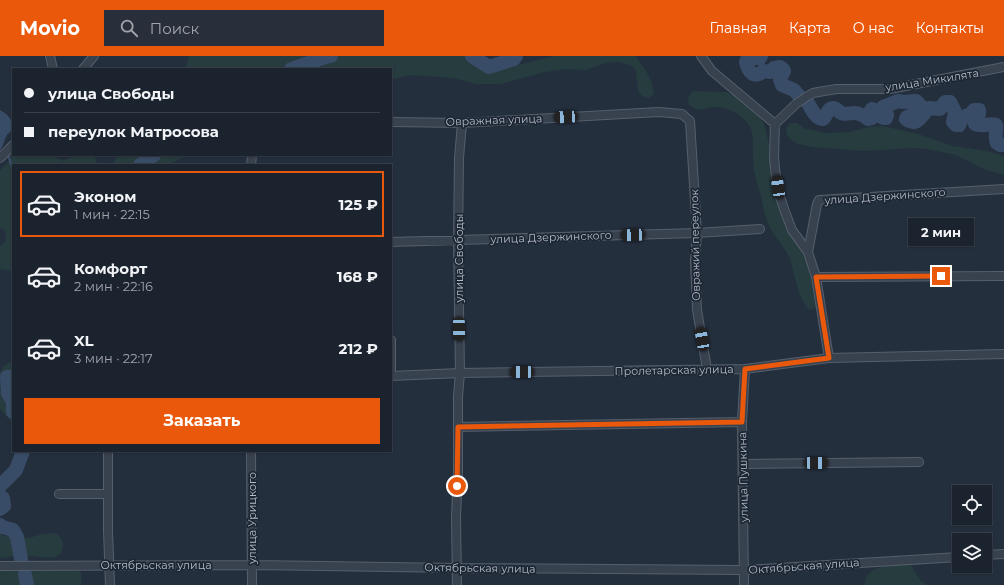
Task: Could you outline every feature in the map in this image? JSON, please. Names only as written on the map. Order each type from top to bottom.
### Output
[{"type":"street","points":[[50,56],[53,68]]},
{"type":"street","points":[[84,68],[94,56]]},
{"type":"street","points":[[701,56],[712,71],[775,124],[774,158],[778,187],[792,230],[808,252],[816,277],[829,358]]},
{"type":"street","name":"улица Микилята","points":[[775,124],[796,104],[806,97],[824,91],[890,88],[1004,67]]},
{"type":"street","name":"Овражная улица","points":[[392,122],[462,123],[659,112],[682,114],[690,121]]},
{"type":"street","name":"Овражий переулок","points":[[690,121],[697,233],[695,262],[697,310],[707,369]]},
{"type":"street","name":"улица Свободы","points":[[457,585],[456,517],[458,396],[460,373],[458,240],[459,158],[462,123]]},
{"type":"street","points":[[0,158],[12,146]]},
{"type":"street","name":"улица Дзержинского","points":[[808,252],[819,200],[1004,188]]},
{"type":"street","name":"улица Дзержинского","points":[[392,242],[697,233],[760,229]]},
{"type":"street","points":[[816,277],[1004,276]]},
{"type":"street","name":"Пролетарская улица","points":[[392,376],[460,373],[745,369],[829,358],[1004,354]]},
{"type":"street","name":"улица Пушкина","points":[[744,585],[742,422],[745,369]]},
{"type":"street","points":[[458,427],[742,422]]},
{"type":"street","points":[[108,452],[110,585]]},
{"type":"street","name":"улица Урицкого","points":[[251,452],[252,585]]},
{"type":"street","points":[[743,464],[919,462]]},
{"type":"street","points":[[59,494],[108,494]]},
{"type":"street","points":[[992,555],[1004,554]]},
{"type":"street","name":"Октябрьская улица","points":[[0,566],[252,565],[744,570],[952,557]]},
{"type":"green space","points":[[189,56],[474,56],[476,62],[482,66],[502,69],[554,56],[636,56],[650,79],[654,94],[649,98],[642,96],[638,91],[636,71],[632,66],[619,62],[605,63],[586,70],[567,69],[545,72],[501,84],[476,84],[453,78],[411,75],[392,79],[392,68],[185,68]]},
{"type":"green space","points":[[693,91],[726,92],[733,95],[756,113],[764,124],[769,145],[771,175],[783,218],[788,231],[804,251],[817,301],[816,308],[809,310],[800,295],[790,259],[772,232],[767,220],[753,165],[753,140],[749,125],[739,114],[725,108],[711,107],[701,110],[695,109],[688,103],[689,96]]},
{"type":"green space","points":[[790,123],[797,123],[806,129],[827,133],[849,132],[869,127],[883,126],[918,134],[953,146],[987,151],[1004,156],[1004,175],[986,170],[956,155],[927,149],[913,148],[864,151],[812,147],[798,144],[791,140],[787,135],[786,128]]},
{"type":"green space","points":[[14,156],[55,156],[63,161],[73,156],[94,156],[98,164],[12,164],[12,271],[0,269],[0,246],[5,243],[6,236],[4,230],[0,228],[0,170]]},
{"type":"green space","points":[[117,156],[187,156],[169,164],[113,164]]},
{"type":"green space","points":[[12,361],[12,422],[0,409],[0,372],[4,366]]},
{"type":"green space","points":[[0,533],[3,536],[29,538],[42,534],[56,533],[62,540],[63,546],[58,556],[46,558],[22,555],[0,558]]},
{"type":"green space","points":[[888,565],[911,565],[920,580],[927,585],[864,585],[869,573],[875,569]]},
{"type":"green space","points":[[77,569],[82,578],[81,585],[0,585],[0,570]]},
{"type":"water","points":[[0,110],[12,121],[12,127],[0,150]]},
{"type":"waterway","points":[[294,68],[331,56]]},
{"type":"waterway","points":[[472,56],[489,67],[514,59],[516,56]]},
{"type":"waterway","points":[[761,56],[760,58],[748,58],[746,62],[750,71],[757,75],[763,71],[770,72],[774,68],[780,67],[784,71],[780,79],[782,85],[794,90],[800,97]]},
{"type":"waterway","points":[[808,103],[814,113],[823,119],[832,108],[843,114],[854,113],[868,119],[872,118],[872,109],[880,116],[886,118],[887,115],[882,112],[883,107],[898,101],[916,101],[920,105],[914,112],[914,115],[907,117],[906,119],[914,122],[917,121],[929,108],[940,109],[945,102],[950,102],[955,112],[953,122],[956,125],[959,125],[963,117],[971,114],[974,110],[979,110],[975,124],[996,125],[997,143],[1004,145]]},
{"type":"waterway","points":[[141,164],[153,156]]},
{"type":"waterway","points":[[9,157],[12,168]]},
{"type":"waterway","points":[[12,377],[7,377],[8,393],[12,400]]},
{"type":"waterway","points":[[0,486],[16,470],[23,452]]},
{"type":"waterway","points":[[0,496],[3,498],[4,506],[0,509]]},
{"type":"waterway","points":[[0,525],[13,530],[17,537],[21,559]]},
{"type":"waterway","points":[[25,574],[27,585]]},
{"type":"route","points":[[457,486],[458,427],[742,422],[745,369],[829,358],[816,277],[941,276]]}]
